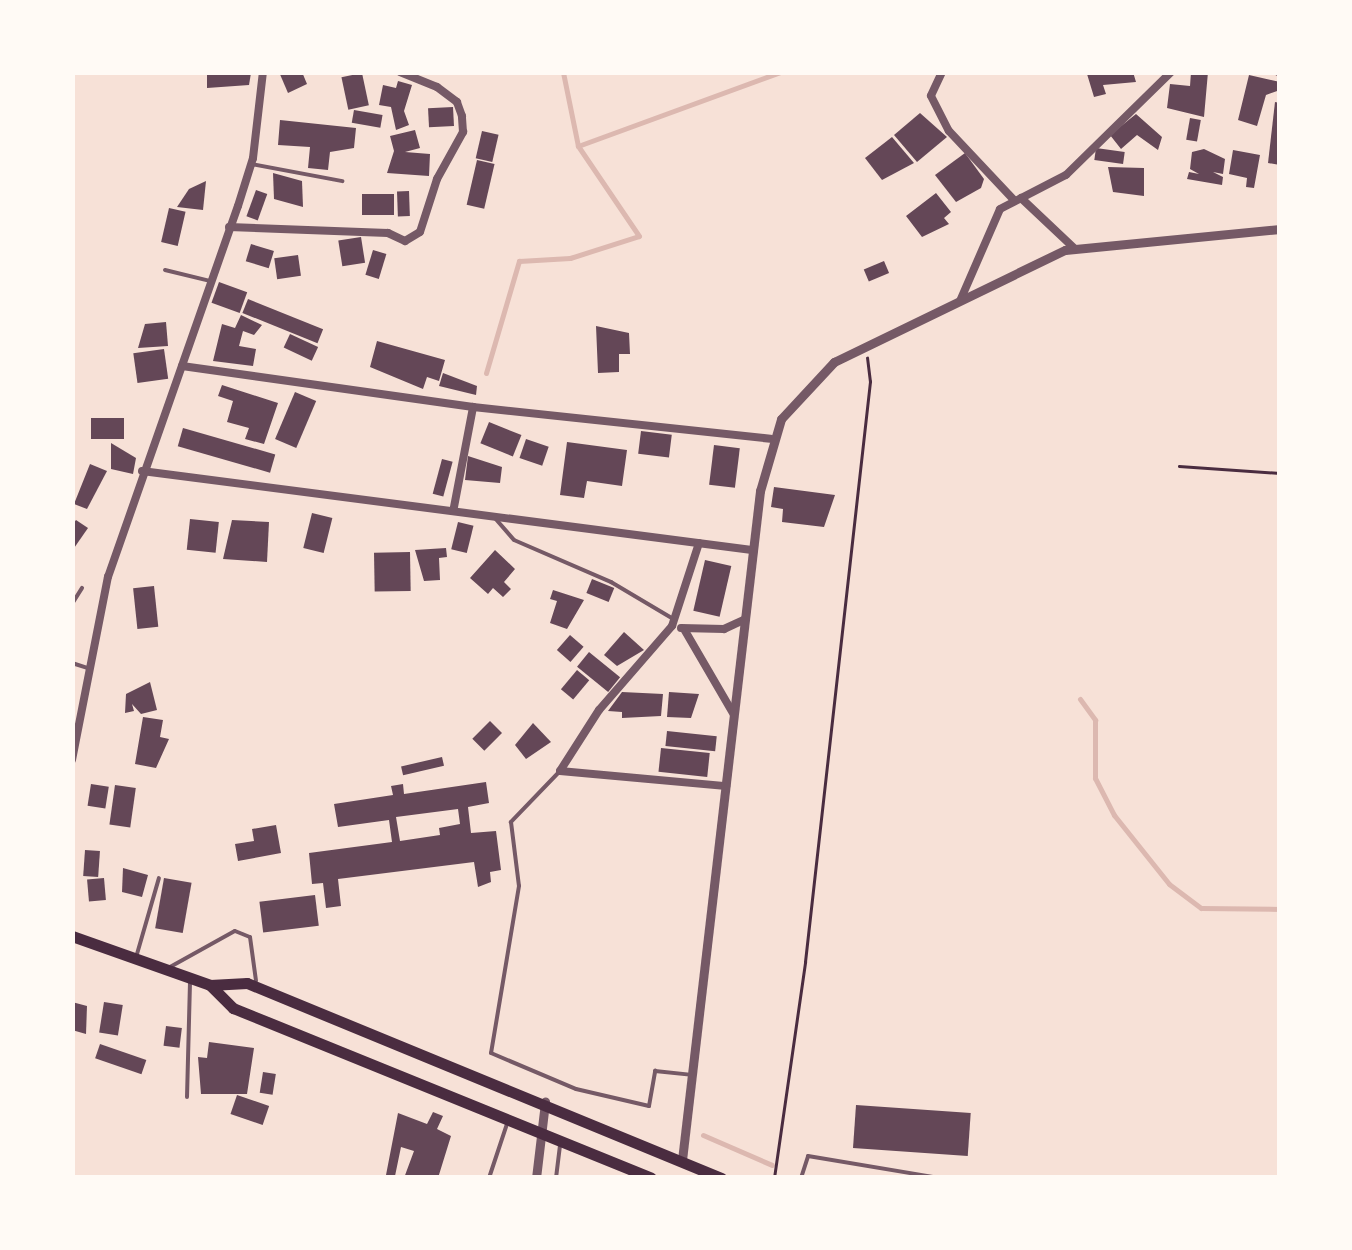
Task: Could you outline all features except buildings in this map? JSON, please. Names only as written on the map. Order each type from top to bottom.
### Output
[{"type":"main road","points":[[72,936],[210,986],[257,987],[545,1102],[721,1178]]},
{"type":"main road","points":[[210,986],[233,1008],[651,1178]]},
{"type":"street","points":[[73,753],[108,576],[251,164],[263,72]]},
{"type":"street","points":[[229,227],[388,233],[404,240],[420,232],[436,179],[463,132],[462,116],[457,102],[437,87],[400,72]]},
{"type":"street","points":[[942,72],[931,96],[949,130],[1074,248]]},
{"type":"street","points":[[960,301],[989,226],[1018,199],[1066,175],[1172,72]]},
{"type":"street","points":[[682,1160],[752,550],[770,439],[813,378],[866,347],[1074,248],[1280,229]]},
{"type":"street","points":[[182,366],[472,407],[770,439]]},
{"type":"street","points":[[454,508],[472,407]]},
{"type":"street","points":[[142,471],[454,508],[752,550]]},
{"type":"street","points":[[700,544],[673,623],[599,710],[560,771],[726,786]]},
{"type":"street","points":[[673,623],[684,629],[724,629],[744,619]]},
{"type":"street","points":[[684,629],[734,715]]},
{"type":"street","points":[[536,1178],[545,1102]]},
{"type":"lane","points":[[251,164],[342,181]]},
{"type":"lane","points":[[165,270],[210,281]]},
{"type":"lane","points":[[492,515],[514,540],[611,582],[673,623]]},
{"type":"lane","points":[[72,604],[82,588]]},
{"type":"lane","points":[[74,665],[91,670]]},
{"type":"lane","points":[[560,771],[511,822],[520,886],[491,1053],[576,1089],[649,1106],[655,1071],[692,1076]]},
{"type":"lane","points":[[135,958],[159,878]]},
{"type":"lane","points":[[166,970],[235,931],[250,937],[257,987]]},
{"type":"lane","points":[[187,1097],[190,978]]},
{"type":"lane","points":[[489,1178],[508,1119]]},
{"type":"lane","points":[[556,1178],[560,1140]]},
{"type":"lane","points":[[800,1178],[808,1156],[934,1177]]},
{"type":"path","points":[[774,1178],[866,419],[866,347]]},
{"type":"path","points":[[1180,466],[1280,473]]},
{"type":"waterway","points":[[486,373],[519,261],[570,258],[639,236],[578,146],[563,72]]},
{"type":"waterway","points":[[578,146],[780,72]]},
{"type":"waterway","points":[[1080,699],[1095,720],[1095,778],[1114,815],[1169,884],[1201,908],[1280,909]]},
{"type":"waterway","points":[[703,1135],[772,1165]]}]
